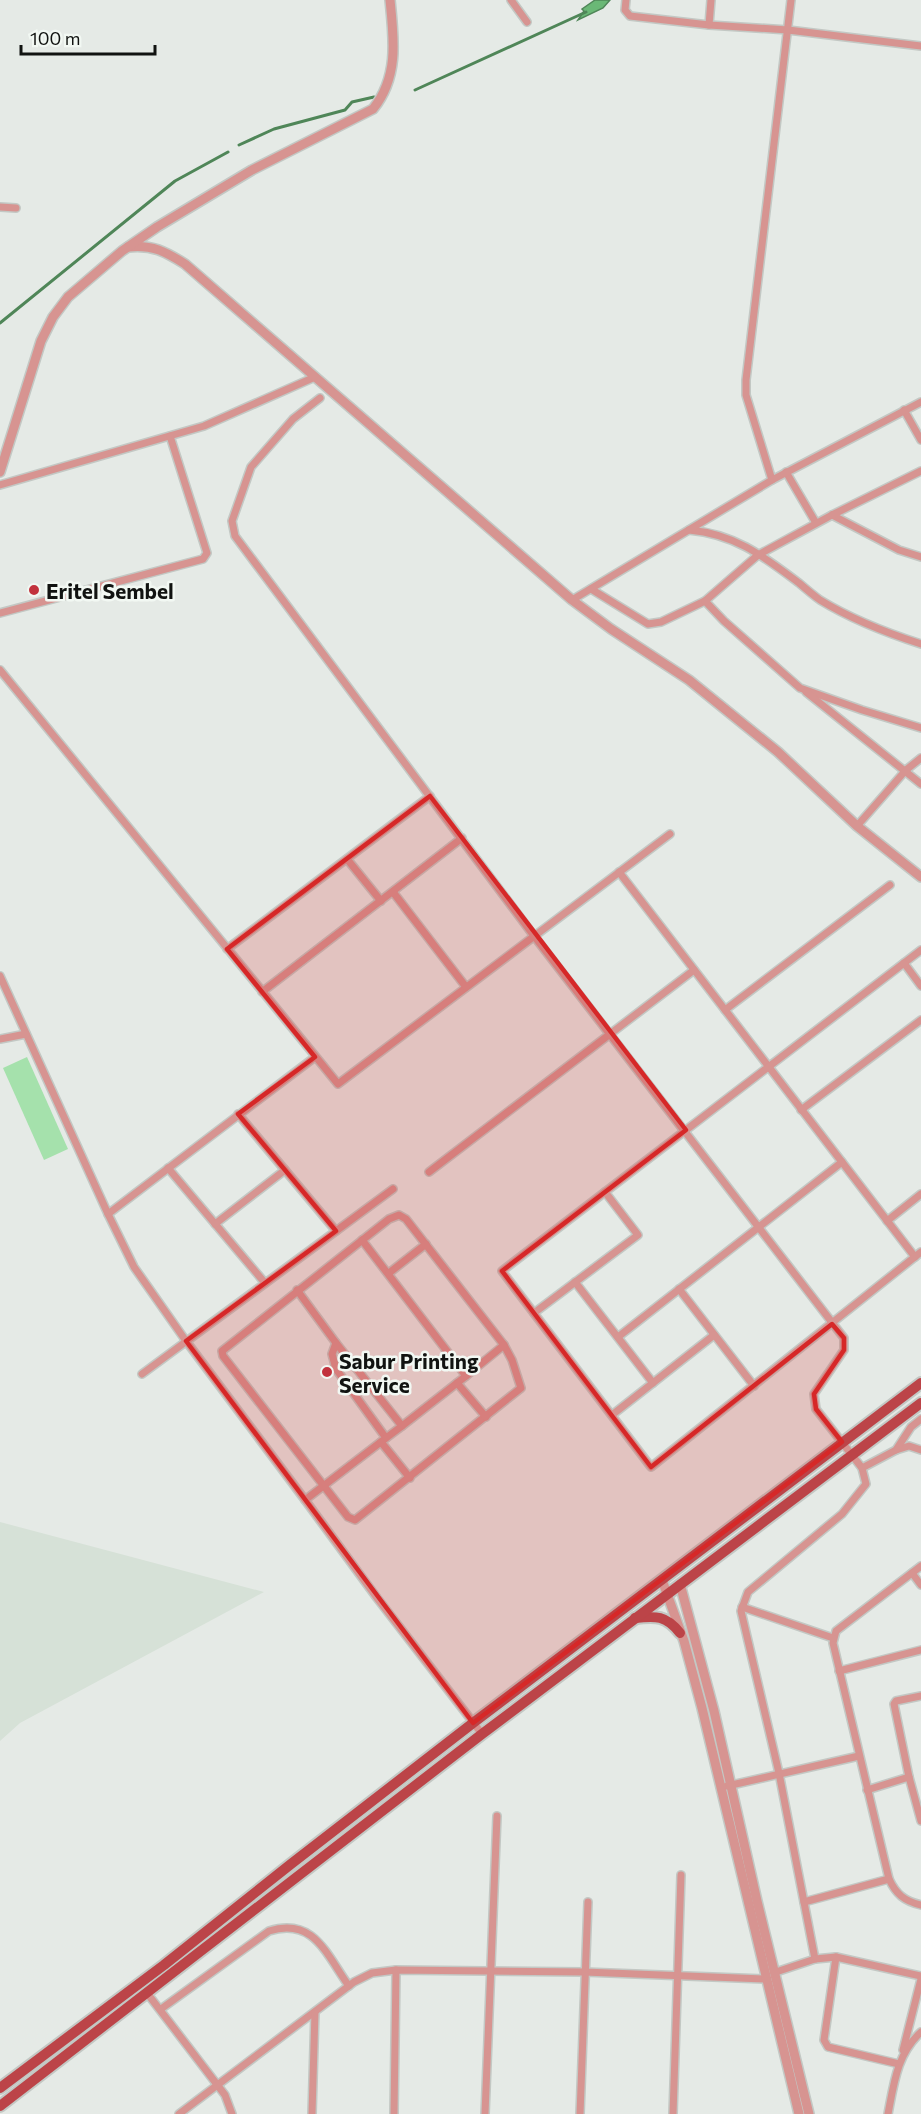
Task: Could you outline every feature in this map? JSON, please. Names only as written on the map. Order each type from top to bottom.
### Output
[{"type":"main road","points":[[0,2088],[164,1965],[473,1723],[921,1383]]},
{"type":"main road","points":[[0,2106],[482,1734],[921,1403]]},
{"type":"main road","points":[[634,1618],[660,1617],[668,1620],[680,1632]]},
{"type":"street","points":[[0,472],[38,348],[48,325],[68,297],[157,227],[252,170],[373,109],[385,91],[392,66],[394,40],[390,0]]},
{"type":"street","points":[[511,0],[527,22]]},
{"type":"street","points":[[626,0],[625,10],[630,15],[788,30],[921,46]]},
{"type":"street","points":[[709,24],[711,0]]},
{"type":"street","points":[[772,480],[746,395],[746,380],[791,0]]},
{"type":"street","points":[[0,207],[16,208]]},
{"type":"street","points":[[129,247],[152,246],[165,251],[185,264],[572,600],[611,629],[689,680],[778,752],[857,826],[921,877]]},
{"type":"street","points":[[0,485],[204,426],[315,376]]},
{"type":"street","points":[[320,398],[293,419],[251,466],[234,513],[233,528],[244,549],[534,936],[686,1130],[844,1338],[844,1350],[814,1394],[816,1409],[862,1468],[866,1484],[842,1514],[748,1592],[741,1611],[779,1773],[815,1959]]},
{"type":"street","points":[[572,600],[786,472],[921,402]]},
{"type":"street","points":[[904,410],[921,440]]},
{"type":"street","points":[[0,613],[206,557],[207,553],[170,436]]},
{"type":"street","points":[[591,589],[648,624],[666,620],[705,601],[759,555],[832,515],[921,471]]},
{"type":"street","points":[[786,472],[816,524]]},
{"type":"street","points":[[832,515],[899,550],[921,557]]},
{"type":"street","points":[[689,530],[716,533],[728,538],[759,555],[837,609],[883,631],[921,644]]},
{"type":"street","points":[[705,601],[724,621],[800,688],[921,784]]},
{"type":"street","points":[[0,670],[338,1084],[670,834]]},
{"type":"street","points":[[800,688],[921,728]]},
{"type":"street","points":[[857,826],[906,770],[921,758]]},
{"type":"street","points":[[227,949],[430,796]]},
{"type":"street","points":[[262,992],[462,838]]},
{"type":"street","points":[[347,859],[381,901]]},
{"type":"street","points":[[619,872],[725,1010],[768,1067],[801,1110],[887,1221],[918,1255],[651,1467],[502,1270],[605,1192],[768,1067],[921,950]]},
{"type":"street","points":[[725,1010],[890,885]]},
{"type":"street","points":[[393,892],[466,987]]},
{"type":"street","points":[[904,963],[921,986]]},
{"type":"street","points":[[429,1172],[694,970]]},
{"type":"street","points":[[0,976],[134,1267],[186,1341],[377,1598],[482,1734]]},
{"type":"street","points":[[801,1110],[921,1020]]},
{"type":"street","points":[[0,1039],[26,1034]]},
{"type":"street","points":[[108,1214],[315,1057]]},
{"type":"street","points":[[238,1114],[336,1231]]},
{"type":"street","points":[[618,1337],[842,1162]]},
{"type":"street","points":[[168,1168],[265,1283]]},
{"type":"street","points":[[215,1224],[285,1170]]},
{"type":"street","points":[[142,1374],[393,1189]]},
{"type":"street","points":[[534,1313],[638,1235],[605,1192]]},
{"type":"street","points":[[887,1221],[921,1194]]},
{"type":"street","points":[[399,1215],[406,1219],[426,1244],[504,1345],[522,1388],[355,1520],[348,1517],[323,1486],[222,1353],[224,1348],[388,1219],[399,1215]]},
{"type":"street","points":[[362,1240],[466,1376]]},
{"type":"street","points":[[389,1273],[426,1244]]},
{"type":"street","points":[[575,1282],[653,1383]]},
{"type":"street","points":[[679,1289],[754,1386]]},
{"type":"street","points":[[297,1290],[402,1426]]},
{"type":"street","points":[[612,1415],[714,1335]]},
{"type":"street","points":[[336,1343],[332,1354],[336,1369],[410,1478]]},
{"type":"street","points":[[305,1500],[504,1345]]},
{"type":"street","points":[[458,1383],[486,1417]]},
{"type":"street","points":[[896,1450],[911,1427],[920,1423]]},
{"type":"street","points":[[862,1468],[896,1450],[909,1446],[921,1450]]},
{"type":"street","points":[[921,1566],[836,1631],[833,1638],[889,1879],[898,1895],[921,1905]]},
{"type":"street","points":[[912,1573],[921,1585]]},
{"type":"street","points":[[662,1580],[727,1786],[776,1972],[809,2114]]},
{"type":"street","points":[[680,1584],[712,1700],[766,1979],[799,2114]]},
{"type":"street","points":[[742,1607],[833,1638]]},
{"type":"street","points":[[839,1671],[921,1650]]},
{"type":"street","points":[[921,1696],[896,1701],[894,1704],[921,1821]]},
{"type":"street","points":[[727,1786],[859,1756]]},
{"type":"street","points":[[867,1790],[909,1777]]},
{"type":"street","points":[[484,2114],[497,1816]]},
{"type":"street","points":[[673,2114],[681,1875]]},
{"type":"street","points":[[804,1902],[889,1879]]},
{"type":"street","points":[[580,2114],[588,1902]]},
{"type":"street","points":[[160,2010],[269,1931],[283,1927],[305,1930],[315,1938],[349,1986]]},
{"type":"street","points":[[776,1972],[815,1959],[836,1957],[921,1978],[888,2114]]},
{"type":"street","points":[[836,1957],[825,2044],[828,2047],[900,2062]]},
{"type":"street","points":[[179,2114],[349,1986],[372,1974],[396,1970],[584,1972],[766,1979]]},
{"type":"street","points":[[394,2114],[396,1970]]},
{"type":"street","points":[[147,1993],[218,2085],[230,2103],[232,2114]]},
{"type":"street","points":[[312,2114],[315,2012]]},
{"type":"street","points":[[900,2062],[909,2044],[921,2032]]},
{"type":"highlighted area","points":[[430,796],[686,1130],[502,1271],[651,1467],[832,1324],[844,1338],[844,1350],[814,1394],[816,1409],[842,1442],[473,1723],[186,1341],[336,1231],[238,1114],[315,1057],[227,949]]},
{"type":"shaded area","points":[[595,0],[610,0],[603,8],[578,20],[584,11],[582,9]]},
{"type":"shaded area","points":[[27,1057],[68,1149],[44,1160],[3,1068]]},
{"type":"shaded area","points":[[0,1522],[264,1592],[20,1723],[0,1741]]},
{"type":"waterway","points":[[415,90],[586,12]]},
{"type":"waterway","points":[[239,145],[274,129],[345,110],[352,102],[374,97]]},
{"type":"waterway","points":[[0,323],[175,181],[228,152]]},
{"type":"place","name":"Eritel Sembel","points":[[34,590]]},
{"type":"place","name":"Sabur Printing Service","points":[[327,1372]]}]
